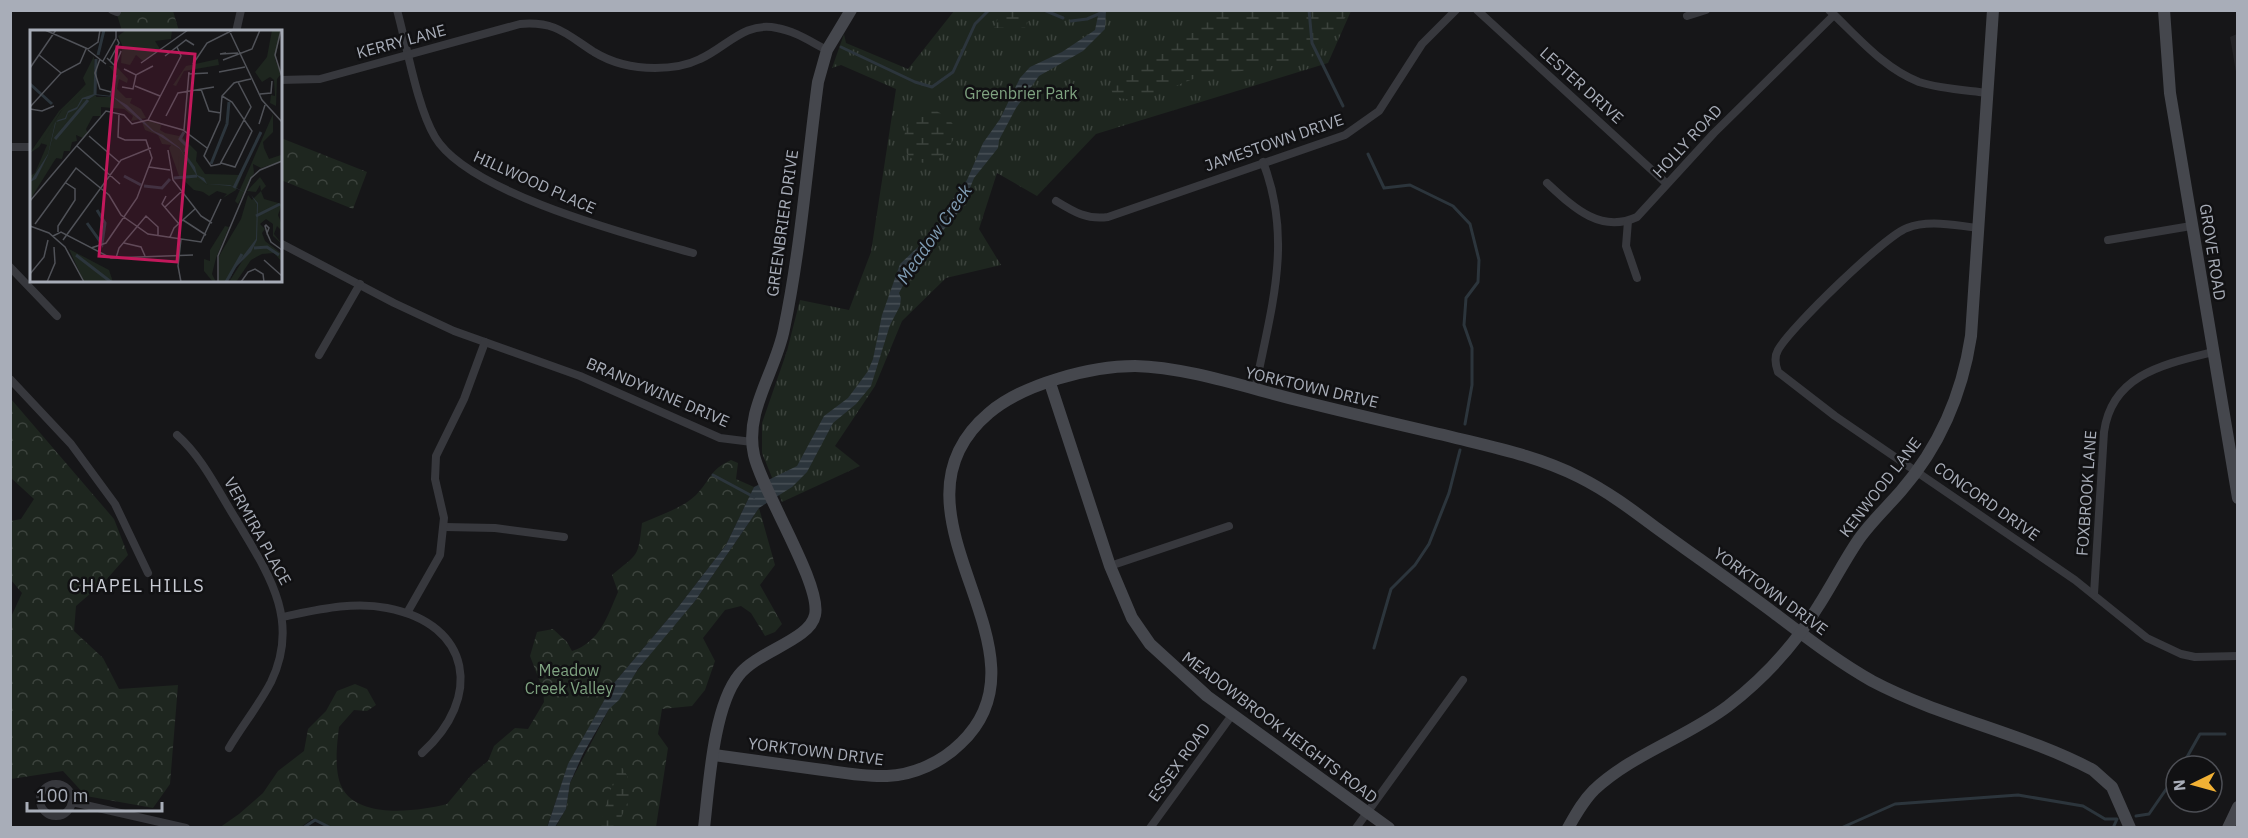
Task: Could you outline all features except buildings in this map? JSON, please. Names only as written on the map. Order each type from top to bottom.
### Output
[{"type":"street","points":[[236,30],[241,10]]},
{"type":"street","name":"HILLWOOD PLACE","points":[[397,10],[428,124],[441,146],[459,164],[562,213],[693,253]]},
{"type":"street","name":"GREENBRIER DRIVE","points":[[752,442],[755,415],[784,330],[818,82],[827,50],[851,10]]},
{"type":"street","name":"JAMESTOWN DRIVE","points":[[1056,201],[1089,218],[1108,217],[1263,162],[1333,141],[1367,122],[1389,99],[1422,44],[1456,10]]},
{"type":"street","name":"LESTER DRIVE","points":[[1477,10],[1666,183]]},
{"type":"street","points":[[1687,16],[1706,10]]},
{"type":"street","name":"KENWOOD LANE","points":[[1568,828],[1581,806],[1603,782],[1727,706],[1766,673],[1801,633],[1863,534],[1917,471],[1948,418],[1967,360],[1980,228],[1993,10]]},
{"type":"street","name":"GROVE ROAD","points":[[2164,10],[2170,93],[2238,498]]},
{"type":"street","points":[[1832,13],[1880,58],[1903,75],[1935,86],[1988,93]]},
{"type":"street","name":"HOLLY ROAD","points":[[1628,221],[1644,212],[1666,183],[1832,13]]},
{"type":"street","name":"KERRY LANE","points":[[282,80],[320,79],[520,24],[532,23],[561,29],[608,59],[638,67],[685,64],[711,53],[740,33],[756,27],[787,30],[827,50]]},
{"type":"street","points":[[10,147],[30,147]]},
{"type":"street","points":[[1255,390],[1273,308],[1279,261],[1276,211],[1263,162]]},
{"type":"street","points":[[1547,183],[1587,216],[1607,222],[1628,221],[1626,246],[1637,278]]},
{"type":"street","name":"CONCORD DRIVE","points":[[1980,228],[1928,224],[1897,232],[1802,322],[1779,348],[1775,358],[1782,376],[2094,594],[2132,627],[2163,646],[2195,657],[2238,656]]},
{"type":"street","points":[[2108,240],[2191,226]]},
{"type":"street","name":"BRANDYWINE DRIVE","points":[[282,244],[420,316],[580,376],[720,438],[752,442]]},
{"type":"street","points":[[10,267],[57,316]]},
{"type":"street","points":[[319,355],[360,284]]},
{"type":"street","points":[[407,613],[439,557],[445,527],[435,479],[436,456],[464,399],[485,342]]},
{"type":"street","name":"FOXBROOK LANE","points":[[2094,594],[2103,435],[2109,410],[2121,391],[2142,374],[2213,351]]},
{"type":"street","name":"YORKTOWN DRIVE","points":[[714,755],[889,776],[932,764],[952,751],[968,736],[988,700],[991,659],[984,625],[952,531],[948,494],[953,469],[965,441],[987,414],[1016,396],[1050,382],[1093,370],[1137,366],[1160,368],[1476,443],[1553,465],[1580,477],[1626,505],[1801,633],[1873,681],[2093,770],[2112,788],[2130,828]]},
{"type":"street","points":[[10,379],[71,444],[115,504],[148,573]]},
{"type":"street","name":"MEADOWBROOK HEIGHTS ROAD","points":[[1050,382],[1110,566],[1132,618],[1150,644],[1180,674],[1232,715],[1389,828]]},
{"type":"street","name":"VERMIRA PLACE","points":[[177,435],[199,458],[271,578],[282,617],[281,651],[272,680],[229,748]]},
{"type":"street","points":[[704,828],[714,755],[725,699],[740,674],[761,655],[807,630],[815,615],[810,584],[756,462],[752,442]]},
{"type":"street","points":[[1110,566],[1229,526]]},
{"type":"street","points":[[445,527],[495,528],[564,537]]},
{"type":"street","points":[[282,617],[357,606],[388,608],[407,613],[441,632],[454,649],[462,674],[460,695],[455,710],[440,735],[422,753]]},
{"type":"street","points":[[1356,828],[1463,680]]},
{"type":"street","name":"ESSEX ROAD","points":[[1150,828],[1232,715]]},
{"type":"street","points":[[72,802],[186,828]]},
{"type":"street","points":[[2228,828],[2238,807]]},
{"type":"shaded area","points":[[2238,34],[2237,78],[2230,37]]},
{"type":"green space","points":[[1001,10],[1033,11],[1025,28],[994,28]]},
{"type":"green space","points":[[116,11],[173,11],[179,30],[122,30]]},
{"type":"green space","name":"Greenbrier Park","points":[[954,11],[1351,11],[1328,63],[1096,134],[1037,196],[997,173],[979,229],[1001,265],[946,278],[902,321],[875,386],[835,446],[860,466],[782,502],[762,453],[762,423],[787,351],[800,300],[849,310],[871,252],[896,89],[841,65],[832,68],[844,34],[846,43],[908,69]]},
{"type":"green space","points":[[1215,11],[1350,11],[1318,55],[1278,65],[1193,79],[1138,101],[1114,97],[1111,89],[1134,66],[1160,46]]},
{"type":"green space","points":[[927,107],[947,118],[955,130],[951,144],[936,162],[922,163],[912,159],[906,152],[904,143],[909,123]]},
{"type":"green space","points":[[282,138],[367,172],[353,209],[282,180]]},
{"type":"green space","points":[[11,399],[114,519],[128,555],[106,580],[76,606],[74,631],[103,658],[119,689],[178,685],[170,784],[153,808],[86,796],[63,771],[11,779],[11,617],[22,593],[11,580],[11,521],[21,519],[34,499],[11,478]]},
{"type":"green space","name":"Meadow Creek Valley","points":[[731,460],[738,463],[736,479],[754,487],[726,545],[679,606],[614,683],[568,765],[547,827],[335,828],[312,819],[301,827],[219,828],[263,793],[278,771],[304,751],[308,729],[326,711],[337,691],[355,684],[367,689],[376,705],[367,711],[354,710],[339,727],[337,768],[344,791],[364,806],[392,811],[422,809],[447,804],[473,773],[488,761],[494,746],[515,728],[528,729],[544,702],[543,690],[530,656],[537,632],[553,629],[567,642],[572,651],[589,642],[601,628],[618,592],[612,575],[632,558],[638,549],[642,523],[690,500],[718,468]]},
{"type":"green space","points":[[759,508],[775,565],[760,585],[782,624],[775,632],[765,636],[751,613],[741,606],[725,610],[703,638],[715,661],[705,690],[692,706],[662,709],[658,734],[668,748],[656,827],[555,828],[566,809],[570,783],[609,709],[652,651],[695,601]]},
{"type":"green space","points":[[619,764],[629,780],[627,803],[617,827],[599,827]]},
{"type":"water","name":"Meadow Creek","points":[[1099,11],[1106,11],[1105,29],[1083,51],[1039,76],[1016,108],[999,140],[998,148],[974,178],[962,208],[915,263],[899,293],[900,306],[890,325],[871,386],[856,404],[833,423],[807,472],[792,487],[759,508],[695,601],[638,669],[619,700],[609,709],[583,754],[570,783],[566,809],[555,827],[547,828],[568,764],[614,683],[679,606],[726,545],[754,487],[797,466],[824,416],[848,398],[868,371],[873,359],[882,315],[900,264],[936,230],[945,210],[967,180],[983,143],[1000,119],[1020,78],[1030,67],[1062,52],[1095,30]]},
{"type":"waterway","points":[[841,47],[915,82],[932,87],[953,72],[975,24],[989,10]]},
{"type":"waterway","points":[[1044,10],[1063,18]]},
{"type":"waterway","points":[[1309,10],[1312,43],[1343,106]]},
{"type":"waterway","points":[[1071,21],[1087,19],[1101,13]]},
{"type":"waterway","points":[[1368,154],[1384,188],[1410,185],[1453,206],[1470,224],[1479,260],[1478,282],[1466,298],[1464,325],[1472,348],[1472,385],[1465,424]]},
{"type":"waterway","points":[[1374,648],[1391,589],[1415,565],[1429,544],[1449,493],[1460,450]]},
{"type":"waterway","points":[[713,475],[754,497]]},
{"type":"waterway","points":[[2189,754],[2200,734],[2225,734]]},
{"type":"waterway","points":[[2136,816],[2149,814],[2164,792]]},
{"type":"waterway","points":[[1841,828],[1895,804],[2018,795],[2083,806],[2105,819],[2117,819],[2113,828]]},
{"type":"waterway","points":[[303,828],[315,820],[331,828]]},
{"type":"district","name":"CHAPEL HILLS","points":[[137,585]]}]
